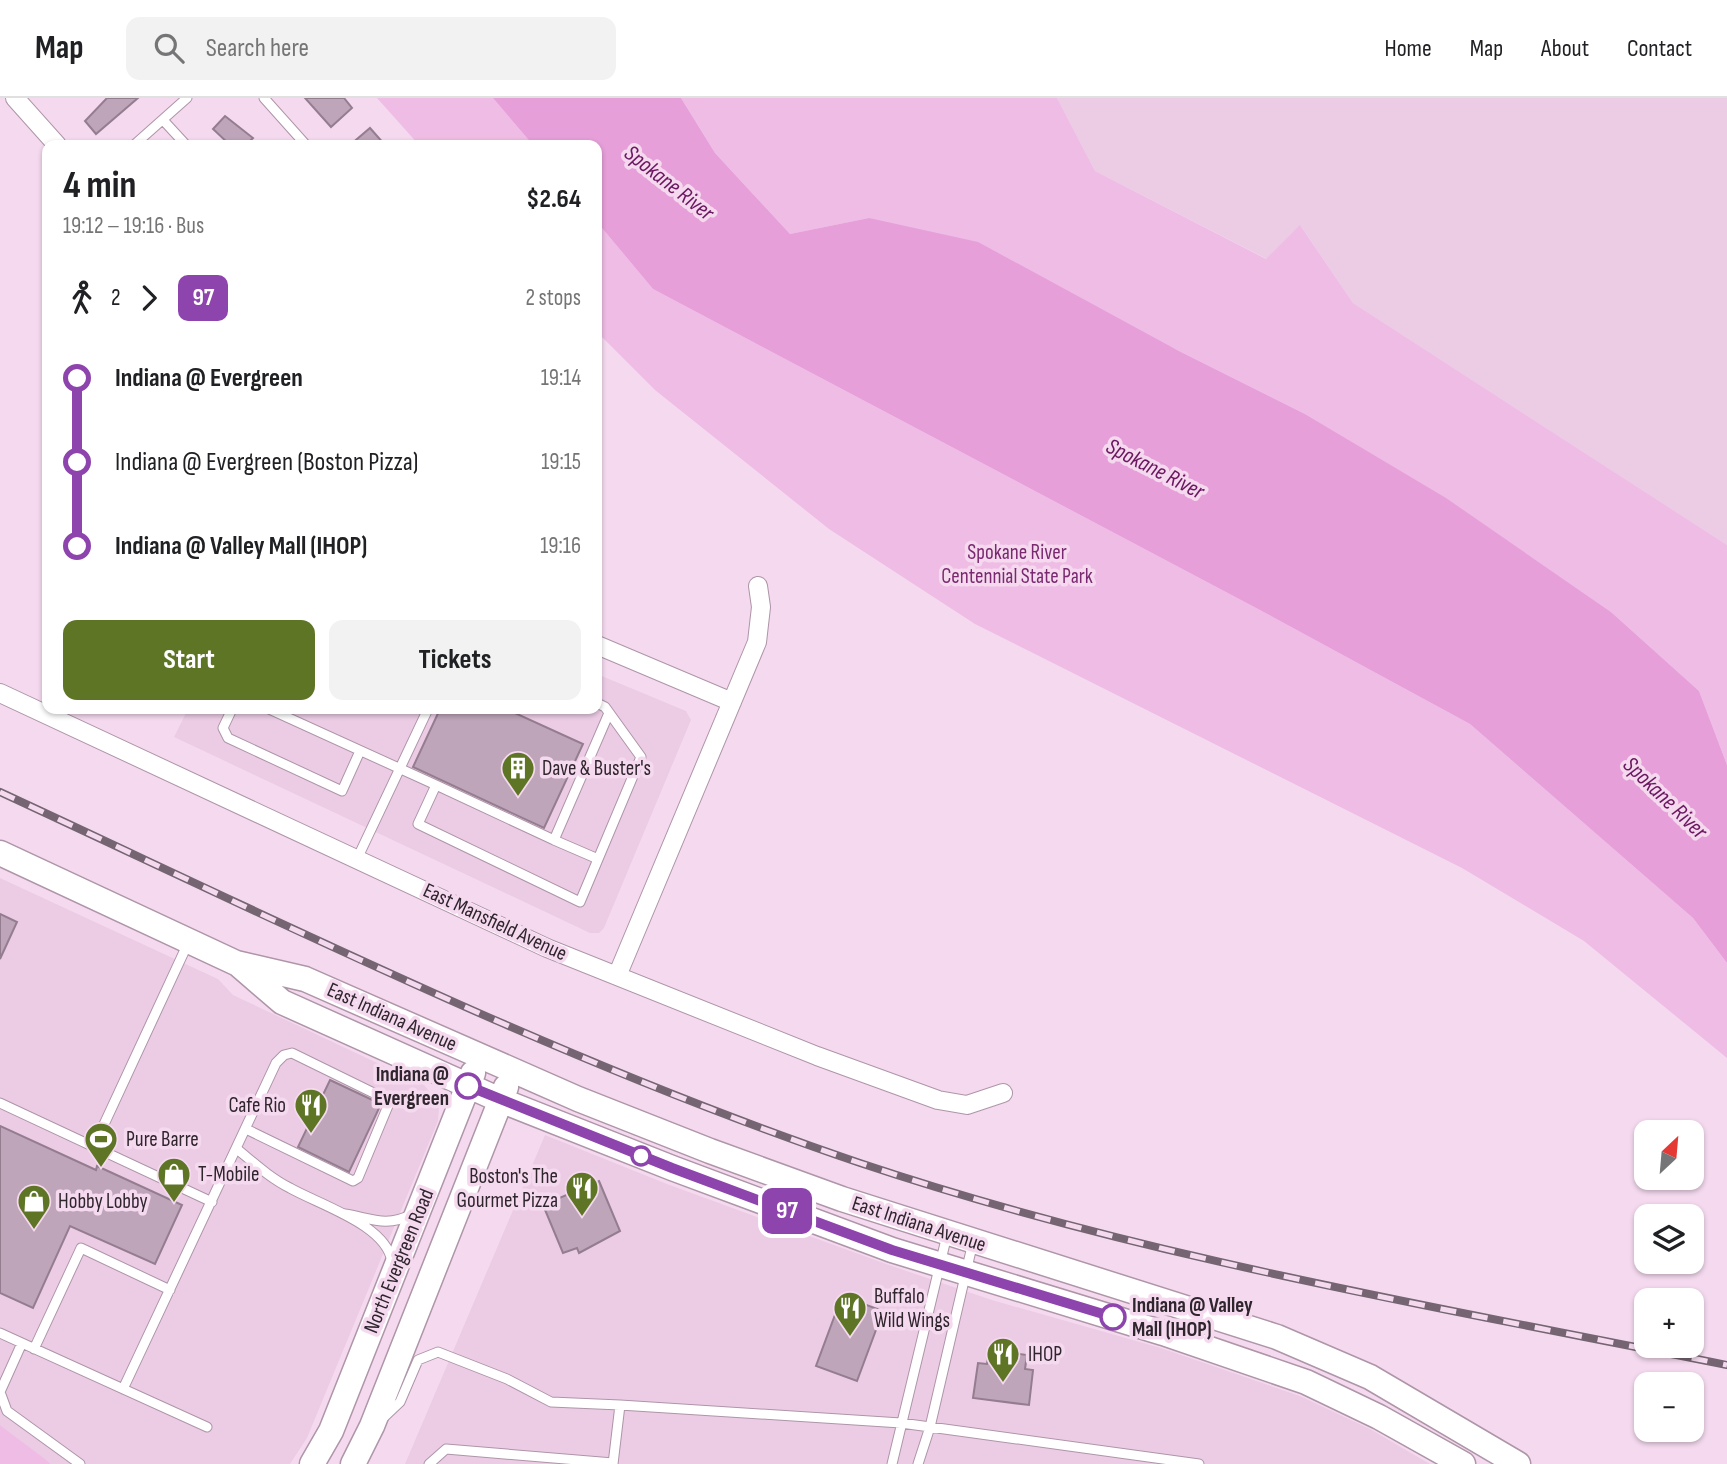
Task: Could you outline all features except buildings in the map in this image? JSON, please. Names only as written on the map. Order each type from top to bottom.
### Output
[{"type":"main road","name":"East Indiana Avenue","points":[[0,853],[236,962],[305,979],[513,1070],[710,1151],[973,1242],[1277,1337],[1370,1377],[1518,1464]]},
{"type":"main road","name":"East Indiana Avenue","points":[[236,962],[282,1002],[500,1100],[672,1168],[939,1265],[1163,1333],[1306,1382],[1379,1417],[1462,1464]]},
{"type":"main road","name":"North Evergreen Road","points":[[312,1464],[331,1432],[481,1056]]},
{"type":"main road","name":"North Evergreen Road","points":[[353,1464],[372,1426],[513,1070]]},
{"type":"street","points":[[15,98],[53,140]]},
{"type":"street","points":[[617,976],[757,642],[761,607],[758,586]]},
{"type":"street","points":[[602,647],[732,702]]},
{"type":"street","name":"East Mansfield Avenue","points":[[0,693],[42,713]]},
{"type":"street","name":"East Mansfield Avenue","points":[[45,714],[547,948],[817,1056],[938,1100],[967,1105],[984,1102],[1003,1093]]},
{"type":"lane","points":[[140,140],[187,98]]},
{"type":"lane","points":[[264,98],[302,140]]},
{"type":"lane","points":[[163,120],[181,140]]},
{"type":"lane","points":[[436,785],[418,824],[580,901],[641,757],[602,707]]},
{"type":"lane","points":[[554,840],[609,713]]},
{"type":"lane","points":[[230,714],[223,728],[228,738],[342,790],[360,751]]},
{"type":"lane","points":[[280,714],[598,859]]},
{"type":"lane","points":[[357,859],[426,714]]},
{"type":"lane","points":[[93,1146],[189,941]]},
{"type":"lane","points":[[123,1389],[276,1063],[284,1055],[292,1053],[390,1101],[358,1178],[353,1181],[246,1129]]},
{"type":"lane","points":[[0,1103],[212,1202]]},
{"type":"lane","points":[[237,1149],[276,1180],[343,1213],[385,1241],[393,1273]]},
{"type":"lane","points":[[343,1213],[376,1222],[396,1223],[419,1210]]},
{"type":"lane","points":[[892,1464],[947,1233]]},
{"type":"lane","points":[[918,1464],[930,1427],[973,1242]]},
{"type":"lane","points":[[34,1349],[81,1248],[170,1290]]},
{"type":"lane","points":[[0,1333],[207,1427]]},
{"type":"lane","points":[[22,1343],[0,1392],[7,1411],[80,1464]]},
{"type":"lane","points":[[372,1426],[392,1413],[400,1402],[418,1360],[438,1352],[507,1379],[551,1402],[901,1423],[1199,1464]]},
{"type":"lane","points":[[429,1464],[446,1449],[613,1463],[620,1405]]},
{"type":"shaded area","points":[[1057,98],[1727,98],[1727,545],[1353,303],[1301,226],[1267,259],[1095,171]]},
{"type":"shaded area","points":[[602,676],[686,711],[691,720],[604,928],[599,933],[590,933],[174,737],[186,714],[602,714]]},
{"type":"shaded area","points":[[0,878],[218,979],[233,995],[424,1085],[434,1097],[439,1108],[438,1121],[307,1438],[290,1464],[51,1464],[0,1425]]},
{"type":"shaded area","points":[[545,1135],[667,1184],[889,1265],[992,1300],[1161,1348],[1300,1396],[1370,1429],[1430,1464],[405,1464]]},
{"type":"green space","points":[[377,98],[493,98],[529,140],[415,140]]},
{"type":"green space","points":[[681,98],[1057,98],[1095,171],[1266,259],[1300,225],[1353,303],[1727,545],[1727,765],[1699,691],[1611,612],[1445,498],[1305,414],[1177,350],[869,218],[790,234],[715,153]]},
{"type":"green space","name":"Spokane River Centennial State Park","points":[[602,228],[653,289],[1470,724],[1693,918],[1727,963],[1727,1058],[1584,941],[1462,868],[975,624],[829,529],[655,390],[602,337]]},
{"type":"green space","points":[[0,1425],[45,1459],[51,1464],[0,1464]]},
{"type":"water","name":"Spokane River","points":[[493,98],[681,98],[715,153],[790,234],[869,218],[978,242],[1177,350],[1305,414],[1446,498],[1611,612],[1699,691],[1727,765],[1727,963],[1693,918],[1470,724],[653,289],[602,228],[602,140],[529,140]]},
{"type":"railway","points":[[0,792],[318,941],[532,1036],[750,1124],[860,1163],[966,1196],[1181,1253],[1290,1278],[1727,1365]]},
{"type":"bus line","name":"97","points":[[468,1086],[672,1168],[892,1250],[1113,1317]]},
{"type":"place","name":"Dave & Buster's","points":[[518,798]]},
{"type":"place","name":"Indiana @ Evergreen","points":[[468,1086]]},
{"type":"place","name":"Cafe Rio","points":[[311,1135]]},
{"type":"place","name":"Pure Barre","points":[[101,1169]]},
{"type":"place","name":"T-Mobile","points":[[174,1204]]},
{"type":"place","name":"Boston's The Gourmet Pizza","points":[[582,1218]]},
{"type":"place","name":"Hobby Lobby","points":[[34,1231]]},
{"type":"place","name":"Indiana @ Valley Mall (IHOP)","points":[[1113,1317]]},
{"type":"place","name":"Buffalo Wild Wings","points":[[850,1338]]},
{"type":"place","name":"IHOP","points":[[1003,1384]]}]
